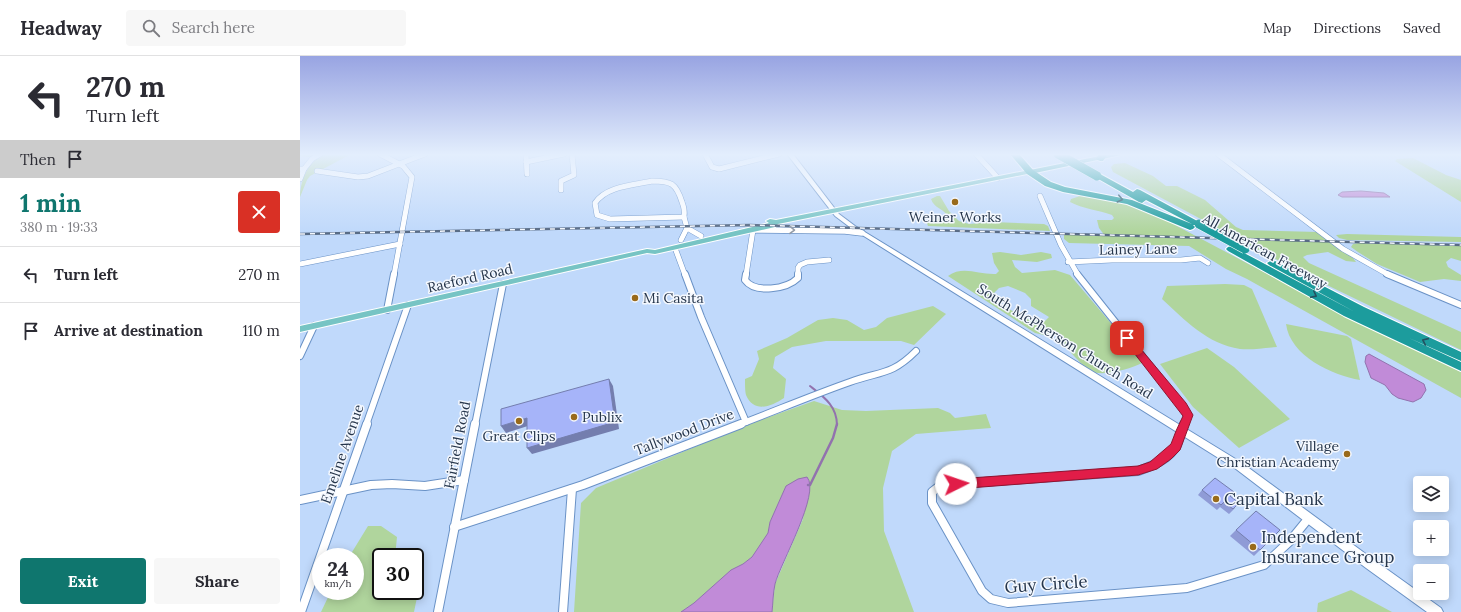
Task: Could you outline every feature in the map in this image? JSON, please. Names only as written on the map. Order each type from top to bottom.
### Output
[{"type":"highway","points":[[1040,180],[1052,185],[1129,202],[1188,224]]},
{"type":"highway","name":"All American Freeway","points":[[1110,180],[1348,313],[1461,367]]},
{"type":"highway","name":"All American Freeway","points":[[1110,180],[1188,224],[1245,249],[1344,302],[1461,357]]},
{"type":"main road","name":"South McPherson Church Road","points":[[810,180],[837,215],[862,233],[1239,466],[1308,519],[1437,612]]},
{"type":"main road","name":"Raeford Road","points":[[647,251],[653,247],[681,240],[770,221],[776,222],[988,180]]},
{"type":"main road","name":"Raeford Road","points":[[300,329],[647,251],[655,252],[675,248],[772,226],[776,222]]},
{"type":"street","points":[[387,310],[411,180]]},
{"type":"street","points":[[561,190],[561,181],[563,180]]},
{"type":"street","points":[[1253,180],[1363,262],[1400,280],[1461,305]]},
{"type":"street","points":[[681,240],[687,228],[684,217],[685,212],[679,190],[672,183],[665,181],[652,181],[612,190],[599,196],[595,203],[597,215],[610,219],[684,217]]},
{"type":"street","points":[[1040,196],[1068,262],[1098,303],[1187,412],[1188,419],[1181,431]]},
{"type":"street","points":[[687,228],[701,236]]},
{"type":"street","points":[[829,260],[800,264],[797,269],[798,278],[794,282],[751,288],[744,280],[753,230],[845,231],[862,233]]},
{"type":"street","points":[[300,264],[400,244]]},
{"type":"street","points":[[675,248],[701,317],[746,422]]},
{"type":"street","name":"Lainey Lane","points":[[1068,262],[1112,260],[1181,260],[1200,258],[1208,263]]},
{"type":"street","name":"Fairfield Road","points":[[438,612],[503,284]]},
{"type":"street","name":"Emeline Avenue","points":[[301,612],[408,305]]},
{"type":"street","points":[[300,356],[314,326]]},
{"type":"street","name":"Tallywood Drive","points":[[454,528],[572,489],[852,381],[892,371],[902,365],[916,350]]},
{"type":"street","name":"Guy Circle","points":[[1181,431],[1176,446],[1167,456],[1154,466],[1138,470],[940,485],[936,487],[931,494],[932,503],[982,591],[991,599],[1008,604],[1187,588],[1264,565],[1290,541],[1308,519]]},
{"type":"street","points":[[300,500],[371,485],[392,484],[425,486],[464,480]]},
{"type":"street","points":[[563,612],[572,489]]},
{"type":"green space","points":[[303,180],[307,180],[300,197]]},
{"type":"green space","points":[[1128,180],[1158,180],[1166,186],[1177,186],[1205,200],[1236,227],[1243,230],[1318,232],[1353,258],[1356,262],[1346,261],[1328,252],[1303,257],[1309,263],[1461,332],[1461,350],[1298,271]]},
{"type":"green space","points":[[1425,180],[1461,180],[1461,202]]},
{"type":"green space","points":[[1083,195],[1122,203],[1160,217],[1356,321],[1461,372],[1461,398],[1247,279],[1226,269],[1189,246],[1069,243],[1064,239],[1064,234],[1105,236],[1099,228],[1097,220],[1112,220],[1114,218],[1112,215],[1070,202],[1071,199]]},
{"type":"green space","points":[[940,196],[949,211],[959,221],[969,224],[993,222],[1044,224],[1048,226],[1050,231],[928,226],[926,221],[933,218],[945,219],[947,215],[932,202],[931,199]]},
{"type":"green space","points":[[1336,235],[1461,237],[1461,242],[1347,240],[1339,238]]},
{"type":"green space","points":[[1353,244],[1461,246],[1461,261],[1451,258],[1446,262],[1448,267],[1461,275],[1461,281],[1444,279],[1420,282],[1377,264],[1351,247]]},
{"type":"green space","points":[[1000,252],[1021,255],[1041,252],[1051,254],[1052,258],[1037,262],[1012,260],[1015,267],[1022,273],[1055,270],[1070,275],[1121,335],[1142,363],[1131,368],[1109,373],[1095,373],[1090,371],[1074,356],[1056,334],[1044,335],[1035,333],[948,276],[959,271],[996,274],[999,271],[994,263],[992,253]],"holes":[[[1008,286],[1025,293],[1031,299],[1031,306],[1049,317],[1045,321],[1030,320],[1001,305],[994,293],[999,288]]]},
{"type":"green space","points":[[1225,284],[1244,285],[1252,289],[1277,347],[1240,349],[1217,342],[1197,330],[1162,299],[1167,286]]},
{"type":"green space","points":[[933,306],[946,314],[914,345],[901,341],[826,341],[792,347],[775,357],[773,368],[786,379],[784,398],[774,404],[764,407],[754,405],[749,401],[746,395],[745,379],[752,376],[759,359],[757,351],[787,338],[818,320],[833,318],[847,320],[864,330],[876,327],[887,318]]},
{"type":"green space","points":[[1286,324],[1347,336],[1351,339],[1360,380],[1337,374],[1314,362],[1295,346],[1289,335]]},
{"type":"green space","points":[[1207,348],[1234,367],[1290,419],[1239,448],[1193,407],[1160,364]]},
{"type":"green space","points":[[814,401],[842,410],[866,411],[938,408],[950,413],[955,418],[986,414],[991,428],[916,434],[892,451],[883,488],[884,531],[914,612],[772,612],[775,584],[803,519],[804,511],[786,486],[770,522],[768,533],[752,557],[743,564],[731,570],[694,603],[681,612],[574,612],[581,503],[596,488],[755,422]]},
{"type":"green space","points":[[368,526],[381,526],[397,537],[396,548],[372,548],[372,600],[416,600],[414,612],[321,612],[327,600],[364,600],[364,548],[355,548]]},
{"type":"green space","points":[[1351,590],[1392,612],[1317,612],[1318,603]]},
{"type":"shaded area","points":[[1361,191],[1384,193],[1390,197],[1342,197],[1338,195],[1342,192]]},
{"type":"shaded area","points":[[1369,354],[1424,384],[1426,390],[1421,398],[1413,402],[1398,398],[1392,394],[1385,385],[1371,378],[1365,362],[1366,356]]},
{"type":"shaded area","points":[[807,477],[810,485],[809,498],[798,529],[778,574],[773,594],[772,612],[681,612],[694,603],[731,570],[743,564],[752,557],[768,533],[770,522],[786,486],[798,479]]},
{"type":"building","name":"Publix","points":[[609,379],[615,422],[527,448],[527,418],[501,426],[501,409]]},
{"type":"building","points":[[1215,478],[1234,492],[1230,496],[1239,503],[1233,509],[1224,502],[1221,505],[1202,490]]},
{"type":"building","name":"Independent Insurance Group","points":[[1256,511],[1280,530],[1260,550],[1236,530]]},
{"type":"waterway","points":[[810,386],[829,402],[835,412],[837,424]]},
{"type":"waterway","points":[[808,485],[810,485],[833,438],[837,424]]},
{"type":"railway","points":[[300,234],[750,225],[1461,245]]},
{"type":"place","name":"Weiner Works","points":[[955,202]]},
{"type":"place","name":"Mi Casita","points":[[635,298]]},
{"type":"place","name":"Publix","points":[[574,417]]},
{"type":"place","name":"Great Clips","points":[[519,421]]},
{"type":"place","name":"Village Christian Academy","points":[[1347,454]]},
{"type":"place","name":"Capital Bank","points":[[1216,499]]},
{"type":"place","name":"Independent Insurance Group","points":[[1253,547]]},
{"type":"route","points":[[956,484],[1138,470],[1154,466],[1167,456],[1176,446],[1181,431],[1187,422],[1187,412],[1127,338]]}]
